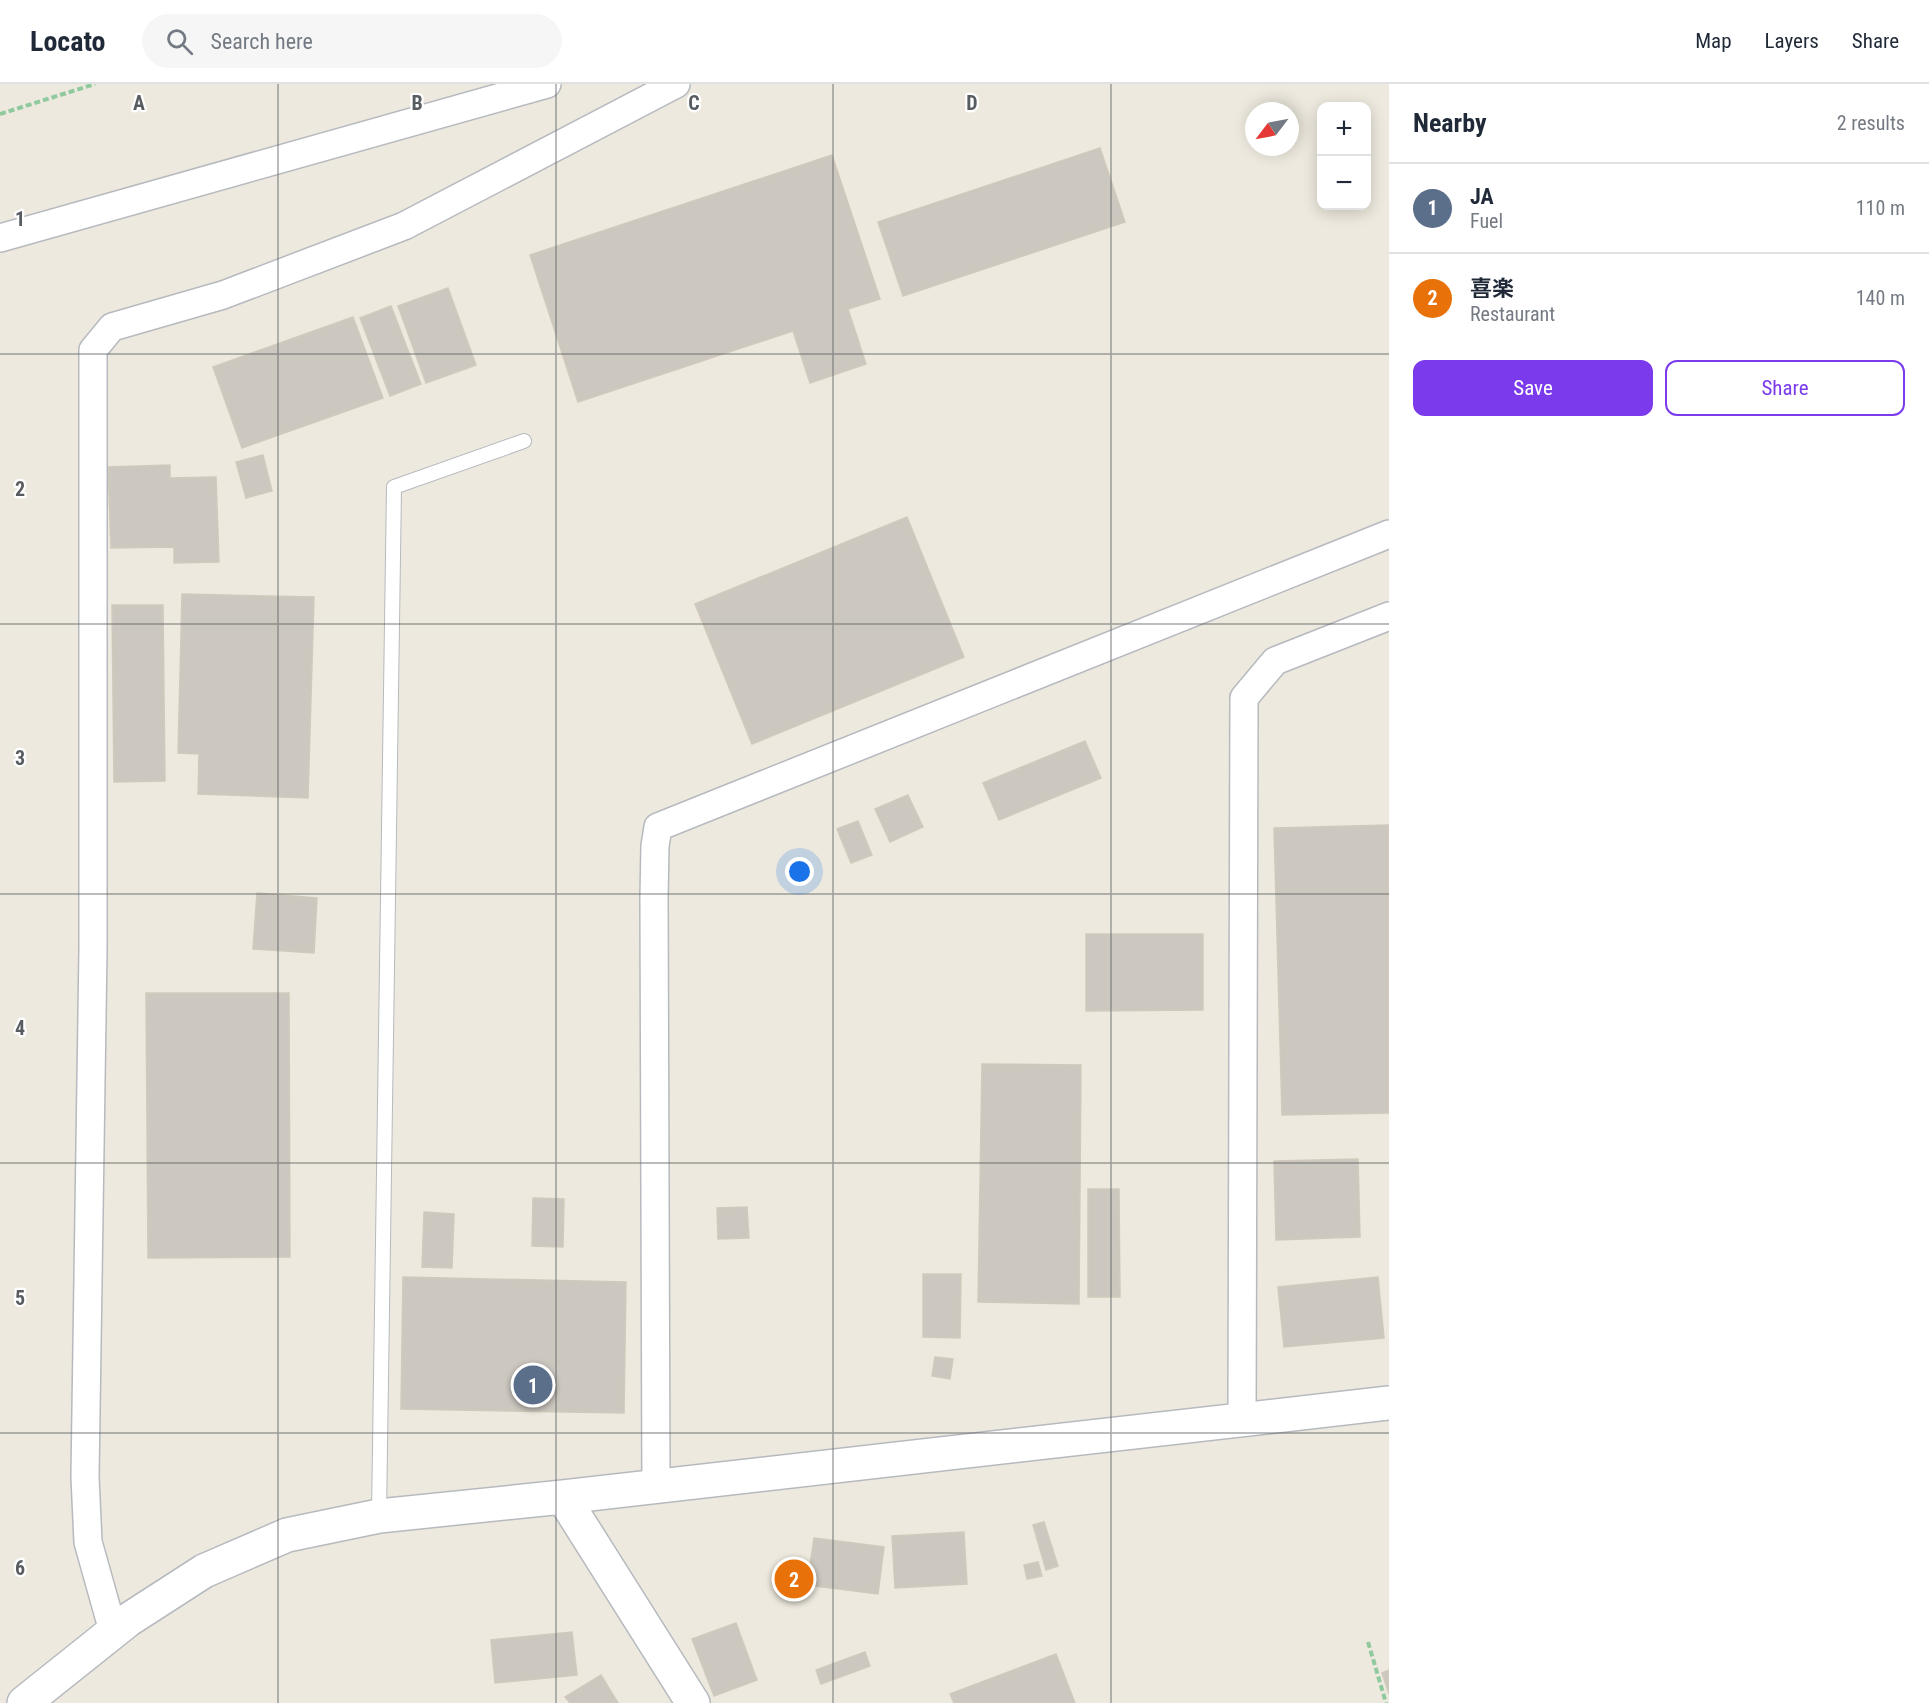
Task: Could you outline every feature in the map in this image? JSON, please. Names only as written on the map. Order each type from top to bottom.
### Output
[{"type":"street","points":[[0,238],[547,84]]},
{"type":"street","points":[[113,1631],[88,1542],[85,1477],[93,949],[93,350],[112,327],[223,294],[404,226],[676,84]]},
{"type":"street","points":[[656,1487],[654,897],[655,846],[658,827],[1389,534]]},
{"type":"street","points":[[1242,1420],[1244,698],[1275,661],[1389,616]]},
{"type":"street","points":[[24,1703],[113,1631],[204,1571],[287,1535],[379,1515],[656,1487],[1389,1403]]},
{"type":"street","points":[[563,1497],[693,1703]]},
{"type":"lane","points":[[379,1515],[394,487],[524,441]]},
{"type":"path","points":[[0,114],[95,84]]},
{"type":"path","points":[[1368,1642],[1386,1703]]},
{"type":"building","points":[[1100,148],[1125,222],[903,296],[878,222]]},
{"type":"building","points":[[832,155],[880,299],[848,309],[866,364],[810,383],[793,331],[578,402],[530,255]]},
{"type":"building","points":[[448,288],[476,365],[426,383],[398,306]]},
{"type":"building","points":[[391,306],[421,384],[390,396],[360,318]]},
{"type":"building","points":[[353,317],[383,398],[242,448],[213,367]]},
{"type":"building","points":[[263,455],[272,491],[246,498],[236,462]]},
{"type":"building","points":[[170,465],[170,478],[216,477],[219,562],[174,563],[174,547],[111,548],[108,467]]},
{"type":"building","points":[[907,517],[964,657],[752,744],[695,604]]},
{"type":"building","points":[[182,594],[314,597],[308,798],[198,794],[199,754],[178,753]]},
{"type":"building","points":[[112,605],[163,605],[165,781],[114,782]]},
{"type":"building","points":[[1085,741],[1101,778],[999,820],[983,783]]},
{"type":"building","points":[[908,795],[923,827],[890,842],[875,809]]},
{"type":"building","points":[[858,821],[872,855],[851,863],[837,829]]},
{"type":"building","points":[[1389,825],[1389,1113],[1282,1115],[1274,828]]},
{"type":"building","points":[[257,893],[317,898],[314,953],[253,949]]},
{"type":"building","points":[[1086,934],[1203,934],[1203,1010],[1086,1011]]},
{"type":"building","points":[[146,993],[289,993],[290,1257],[148,1258]]},
{"type":"building","points":[[982,1064],[1081,1065],[1079,1304],[978,1302]]},
{"type":"building","points":[[1358,1159],[1360,1237],[1276,1240],[1274,1161]]},
{"type":"building","points":[[1088,1189],[1119,1189],[1120,1297],[1088,1297]]},
{"type":"building","points":[[533,1198],[564,1199],[563,1247],[532,1246]]},
{"type":"building","points":[[747,1207],[749,1238],[718,1239],[717,1208]]},
{"type":"building","points":[[424,1212],[454,1214],[452,1268],[422,1267]]},
{"type":"building","points":[[923,1274],[961,1274],[960,1338],[923,1337]]},
{"type":"building","points":[[403,1277],[626,1282],[624,1413],[401,1409]]},
{"type":"building","points":[[1378,1277],[1384,1338],[1284,1347],[1278,1287]]},
{"type":"building","points":[[935,1357],[953,1359],[950,1379],[932,1376]]},
{"type":"building","points":[[1044,1522],[1058,1566],[1046,1570],[1033,1525]]},
{"type":"building","points":[[964,1532],[967,1584],[895,1588],[892,1536]]},
{"type":"building","points":[[814,1538],[884,1547],[878,1594],[807,1585]]},
{"type":"building","points":[[1038,1562],[1042,1576],[1027,1579],[1024,1565]]},
{"type":"building","points":[[736,1623],[757,1680],[714,1696],[692,1639]]},
{"type":"building","points":[[572,1632],[577,1675],[495,1683],[491,1640]]},
{"type":"building","points":[[865,1652],[870,1666],[821,1684],[816,1670]]},
{"type":"building","points":[[1056,1654],[1075,1703],[954,1703],[950,1694]]},
{"type":"building","points":[[1389,1670],[1389,1694],[1382,1673]]},
{"type":"building","points":[[601,1675],[618,1703],[570,1703],[565,1697]]},
{"type":"place","name":"JA","points":[[533,1385]]},
{"type":"place","name":"喜楽","points":[[794,1579]]}]
